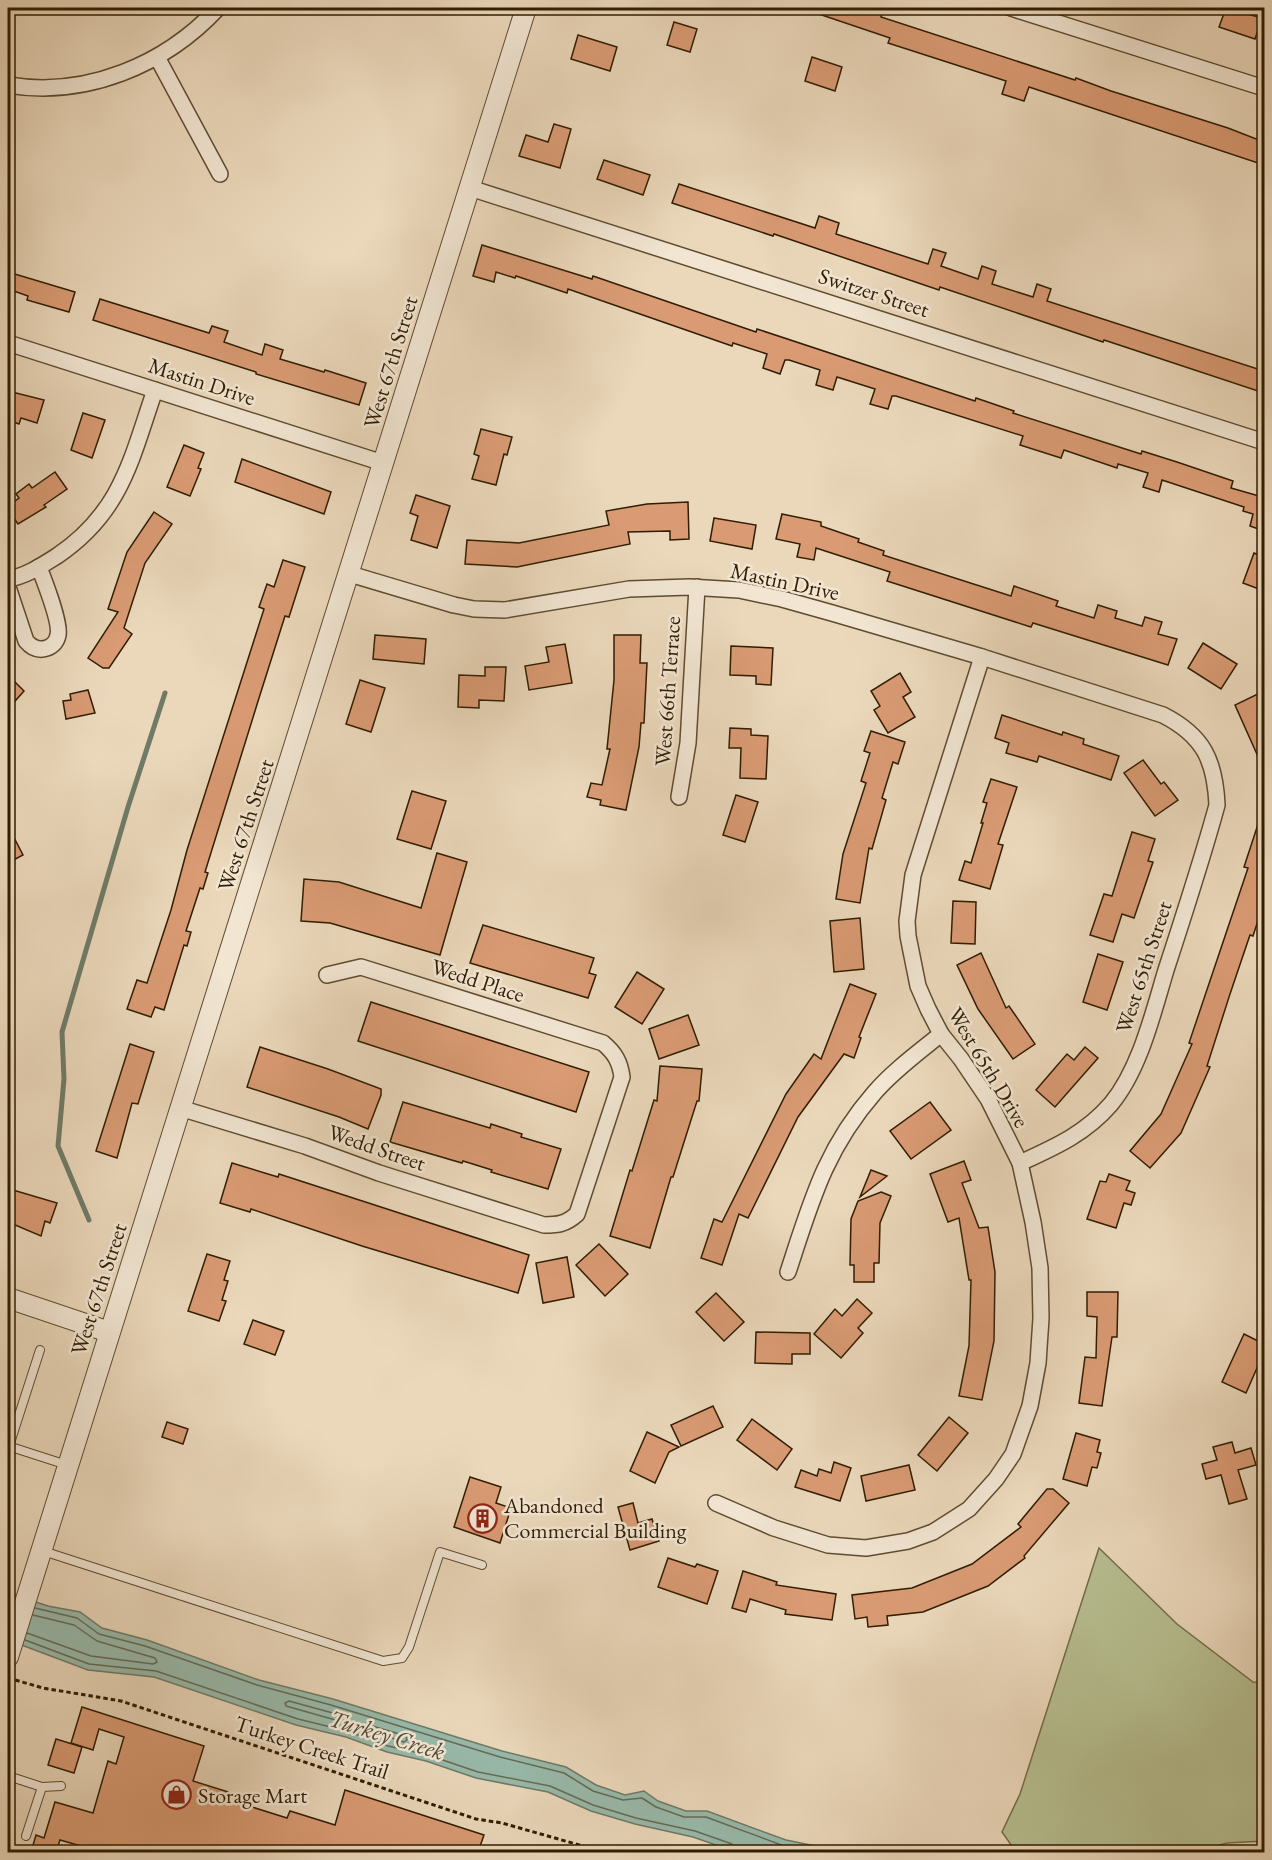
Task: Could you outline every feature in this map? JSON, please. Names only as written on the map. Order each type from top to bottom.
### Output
[{"type":"street","points":[[8,85],[53,87],[86,83],[136,68],[157,57],[202,25],[218,8]]},
{"type":"street","name":"West 67th Street","points":[[8,1657],[526,8]]},
{"type":"street","points":[[1011,8],[1264,88]]},
{"type":"street","points":[[157,57],[220,174]]},
{"type":"street","name":"Switzer Street","points":[[470,188],[1264,442]]},
{"type":"street","name":"Mastin Drive","points":[[8,343],[383,463]]},
{"type":"street","points":[[8,579],[21,577],[65,550],[93,526],[108,507],[125,477],[155,390]]},
{"type":"street","points":[[8,587],[26,641],[30,646],[41,649],[52,645],[56,641],[59,629],[39,567]]},
{"type":"street","name":"Mastin Drive","points":[[350,573],[474,609],[505,610],[629,589],[697,587],[739,590],[782,599],[982,657],[1163,715],[1177,722],[1195,738]]},
{"type":"street","name":"West 66th Terrace","points":[[679,797],[688,743],[697,587]]},
{"type":"street","name":"West 65th Drive","points":[[716,1503],[774,1528],[828,1545],[866,1548],[908,1541],[933,1532],[969,1509],[989,1487],[1013,1454],[1030,1406],[1038,1363],[1041,1318],[1040,1268],[1034,1222],[1020,1163],[988,1099],[962,1059],[941,1034],[918,986],[913,968],[907,921],[910,890],[982,657]]},
{"type":"street","name":"West 65th Street","points":[[1020,1163],[1066,1142],[1090,1125],[1111,1104],[1128,1079],[1148,1029],[1217,805],[1216,779],[1210,759],[1195,738]]},
{"type":"street","name":"Wedd Place","points":[[327,975],[361,967],[603,1043],[612,1051],[620,1064],[622,1077],[577,1215],[559,1225]]},
{"type":"street","points":[[788,1272],[814,1193],[830,1155],[849,1123],[877,1090],[941,1034]]},
{"type":"street","name":"Wedd Street","points":[[180,1108],[305,1146],[379,1173],[544,1225],[559,1225]]},
{"type":"street","points":[[8,1298],[109,1332]]},
{"type":"lane","points":[[40,1350],[8,1446],[68,1465]]},
{"type":"lane","points":[[41,1550],[383,1661],[402,1658],[409,1647],[440,1552],[483,1565]]},
{"type":"lane","points":[[8,1776],[42,1786],[60,1786]]},
{"type":"lane","points":[[26,1836],[42,1786]]},
{"type":"path","name":"Turkey Creek Trail","points":[[8,1678],[43,1688],[121,1701],[476,1819],[502,1823],[604,1852]]},
{"type":"green space","points":[[1099,1548],[1177,1624],[1253,1682],[1264,1683],[1264,1841],[1227,1843],[1194,1852],[1016,1852],[1002,1832],[1020,1794]]},
{"type":"water","name":"Turkey Creek","points":[[8,1593],[48,1606],[80,1612],[102,1628],[147,1640],[259,1680],[333,1699],[502,1751],[566,1767],[596,1785],[625,1795],[644,1791],[658,1801],[686,1811],[707,1811],[786,1840],[836,1852],[736,1852],[693,1837],[591,1811],[548,1792],[476,1778],[426,1761],[387,1752],[346,1737],[296,1725],[154,1677],[88,1670],[8,1640]]},
{"type":"building","points":[[808,8],[869,8],[882,12],[881,17],[1228,128],[1264,142],[1264,165],[1029,87],[1024,101],[1002,94],[1006,81],[888,43],[890,38],[807,10]]},
{"type":"building","points":[[1226,8],[1262,18],[1255,39],[1219,27]]},
{"type":"building","points":[[674,22],[697,29],[690,52],[667,45]]},
{"type":"building","points":[[578,35],[617,47],[610,71],[571,59]]},
{"type":"building","points":[[812,57],[842,67],[835,91],[805,81]]},
{"type":"building","points":[[554,124],[571,129],[560,168],[519,156],[526,135],[548,142]]},
{"type":"building","points":[[604,160],[650,175],[643,195],[597,179]]},
{"type":"building","points":[[679,184],[815,228],[819,216],[839,223],[836,234],[928,264],[933,249],[946,253],[941,266],[978,279],[982,266],[996,271],[992,284],[1033,297],[1037,284],[1051,289],[1047,301],[1264,371],[1264,393],[940,287],[939,290],[774,234],[773,236],[672,203]]},
{"type":"building","points":[[482,245],[592,279],[593,276],[756,332],[757,329],[975,401],[976,398],[1014,411],[1013,413],[1141,454],[1142,451],[1177,462],[1233,481],[1231,488],[1259,496],[1261,489],[1264,489],[1264,531],[1250,526],[1253,514],[1243,511],[1244,507],[1162,480],[1159,492],[1143,487],[1148,473],[1118,464],[1117,468],[1064,450],[1061,458],[1020,445],[1023,436],[896,396],[892,396],[888,409],[870,404],[875,389],[837,377],[833,390],[816,385],[820,370],[789,360],[785,360],[780,374],[763,368],[767,354],[733,343],[732,346],[568,289],[567,293],[516,276],[515,278],[496,272],[494,282],[473,276]]},
{"type":"building","points":[[8,272],[75,292],[69,312],[27,300],[28,296],[8,289]]},
{"type":"building","points":[[100,299],[209,333],[212,326],[228,331],[224,342],[262,355],[265,344],[283,350],[280,359],[366,383],[359,405],[256,374],[256,372],[93,320]]},
{"type":"building","points":[[8,391],[44,400],[37,423],[21,418],[19,424],[8,420]]},
{"type":"building","points":[[83,413],[105,420],[92,458],[71,450]]},
{"type":"building","points":[[481,429],[512,437],[507,455],[504,454],[496,485],[472,479],[479,456],[474,454]]},
{"type":"building","points":[[184,445],[204,453],[198,468],[201,469],[190,496],[167,487]]},
{"type":"building","points":[[242,459],[331,492],[324,514],[235,482]]},
{"type":"building","points":[[55,472],[67,489],[44,505],[46,507],[18,524],[8,510],[8,506],[19,498],[16,494],[29,484],[32,488]]},
{"type":"building","points":[[416,495],[450,506],[437,548],[411,540],[418,516],[410,513]]},
{"type":"building","points":[[688,502],[689,539],[670,540],[670,531],[628,532],[630,544],[517,567],[465,564],[467,540],[519,543],[609,525],[606,511],[647,504]]},
{"type":"building","points":[[154,512],[172,524],[145,563],[124,628],[132,634],[109,668],[103,668],[88,658],[118,612],[108,609],[127,552]]},
{"type":"building","points":[[782,514],[821,522],[821,526],[859,539],[858,542],[884,551],[883,555],[1011,596],[1014,586],[1058,601],[1056,606],[1094,618],[1098,605],[1117,611],[1115,618],[1142,626],[1145,617],[1162,622],[1158,634],[1177,639],[1168,665],[1033,623],[1031,627],[887,581],[890,572],[816,548],[814,560],[797,557],[800,544],[776,539]]},
{"type":"building","points":[[714,518],[756,525],[752,549],[710,541]]},
{"type":"building","points":[[1254,553],[1264,557],[1264,591],[1243,583]]},
{"type":"building","points":[[283,560],[305,567],[289,617],[285,616],[205,872],[208,873],[203,889],[200,888],[186,931],[191,932],[187,946],[184,945],[164,1010],[155,1007],[151,1017],[127,1009],[137,980],[147,983],[264,609],[259,607],[267,584],[274,587]]},
{"type":"building","points":[[375,635],[426,639],[424,664],[373,659]]},
{"type":"building","points":[[614,635],[641,635],[640,663],[647,663],[644,723],[641,723],[639,747],[626,810],[600,805],[601,800],[587,797],[591,783],[602,785],[610,749],[607,749],[614,680]]},
{"type":"building","points":[[1203,643],[1237,664],[1221,689],[1188,668]]},
{"type":"building","points":[[565,644],[572,683],[529,690],[525,666],[549,662],[546,647]]},
{"type":"building","points":[[731,646],[773,648],[771,685],[756,684],[756,676],[730,675]]},
{"type":"building","points":[[485,667],[506,667],[504,701],[479,700],[479,708],[458,707],[459,675],[485,676]]},
{"type":"building","points":[[900,673],[911,692],[903,697],[915,717],[888,733],[874,710],[880,706],[871,691]]},
{"type":"building","points":[[8,675],[24,691],[8,709]]},
{"type":"building","points":[[360,680],[385,688],[371,732],[346,724]]},
{"type":"building","points":[[88,690],[95,713],[66,719],[63,701],[71,700],[70,694]]},
{"type":"building","points":[[1264,691],[1264,770],[1235,705]]},
{"type":"building","points":[[1002,715],[1062,735],[1063,732],[1084,739],[1083,744],[1119,756],[1111,780],[1039,756],[1037,762],[1006,753],[1009,743],[995,738]]},
{"type":"building","points":[[730,728],[751,729],[751,735],[768,736],[766,779],[740,778],[741,748],[729,748]]},
{"type":"building","points":[[871,731],[905,742],[898,764],[893,762],[882,798],[886,800],[872,849],[869,848],[860,903],[836,899],[843,854],[866,783],[861,781],[870,753],[864,751]]},
{"type":"building","points":[[1143,760],[1161,784],[1164,782],[1178,800],[1155,816],[1124,773]]},
{"type":"building","points":[[991,779],[1017,787],[998,844],[1003,845],[990,889],[959,880],[965,861],[971,863],[987,803],[983,802]]},
{"type":"building","points":[[412,791],[446,801],[431,849],[397,839]]},
{"type":"building","points":[[736,795],[758,802],[745,842],[723,835]]},
{"type":"building","points":[[1262,812],[1264,813],[1264,902],[1230,994],[1207,1066],[1210,1067],[1181,1133],[1150,1168],[1130,1151],[1161,1114],[1192,1044],[1189,1043],[1248,868],[1244,867]]},
{"type":"building","points":[[8,826],[23,855],[8,863]]},
{"type":"building","points":[[1132,832],[1155,839],[1148,861],[1153,862],[1134,918],[1122,914],[1113,942],[1090,935],[1104,894],[1112,896]]},
{"type":"building","points":[[437,853],[467,862],[440,955],[330,923],[301,921],[304,879],[339,882],[421,908]]},
{"type":"building","points":[[953,901],[976,902],[975,944],[951,943]]},
{"type":"building","points":[[860,918],[864,969],[834,972],[830,921]]},
{"type":"building","points":[[483,925],[594,958],[589,973],[596,975],[588,998],[470,963]]},
{"type":"building","points":[[981,953],[1006,1008],[1009,1006],[1035,1044],[1013,1059],[978,1009],[957,965]]},
{"type":"building","points":[[1098,954],[1123,962],[1107,1010],[1083,1002]]},
{"type":"building","points":[[637,972],[664,989],[642,1024],[615,1007]]},
{"type":"building","points":[[850,984],[876,994],[859,1037],[861,1038],[854,1058],[844,1054],[798,1117],[748,1218],[739,1214],[722,1265],[701,1258],[714,1219],[722,1222],[786,1094],[814,1054],[821,1059]]},
{"type":"building","points":[[371,1002],[589,1072],[576,1112],[358,1041]]},
{"type":"building","points":[[688,1015],[699,1045],[659,1059],[649,1029]]},
{"type":"building","points":[[130,1044],[154,1052],[138,1104],[132,1103],[117,1158],[96,1151]]},
{"type":"building","points":[[260,1047],[381,1089],[381,1095],[368,1129],[339,1117],[247,1087]]},
{"type":"building","points":[[1085,1047],[1098,1058],[1055,1107],[1036,1090],[1067,1054],[1074,1060]]},
{"type":"building","points":[[660,1066],[702,1069],[699,1101],[697,1101],[673,1177],[671,1177],[650,1248],[610,1236],[654,1100],[657,1101]]},
{"type":"building","points":[[403,1102],[490,1128],[491,1124],[522,1134],[521,1137],[561,1149],[548,1189],[463,1161],[462,1163],[390,1142]]},
{"type":"building","points":[[930,1102],[951,1130],[911,1159],[890,1131]]},
{"type":"building","points":[[964,1161],[971,1180],[962,1183],[979,1228],[988,1227],[995,1272],[994,1341],[982,1400],[959,1396],[969,1346],[971,1280],[969,1280],[959,1218],[948,1222],[930,1174]]},
{"type":"building","points":[[232,1163],[278,1177],[279,1174],[529,1255],[518,1293],[362,1246],[251,1209],[250,1212],[220,1203]]},
{"type":"building","points":[[871,1170],[887,1176],[860,1197]]},
{"type":"building","points":[[1109,1174],[1130,1181],[1126,1190],[1135,1193],[1131,1205],[1124,1203],[1116,1228],[1087,1219],[1100,1181],[1106,1182]]},
{"type":"building","points":[[13,1190],[57,1203],[50,1223],[45,1221],[41,1236],[8,1222],[8,1207]]},
{"type":"building","points":[[881,1192],[891,1196],[880,1223],[879,1263],[874,1263],[874,1282],[854,1282],[854,1265],[850,1265],[851,1219],[858,1201]]},
{"type":"building","points":[[599,1244],[628,1274],[605,1296],[576,1265]]},
{"type":"building","points":[[207,1254],[230,1261],[224,1280],[228,1281],[222,1300],[226,1301],[219,1321],[188,1311]]},
{"type":"building","points":[[567,1257],[574,1297],[543,1303],[536,1263]]},
{"type":"building","points":[[1087,1292],[1118,1292],[1117,1337],[1112,1337],[1102,1406],[1079,1403],[1085,1357],[1096,1358],[1097,1317],[1087,1316]]},
{"type":"building","points":[[716,1293],[744,1322],[724,1341],[696,1312]]},
{"type":"building","points":[[857,1299],[872,1313],[858,1328],[863,1333],[841,1358],[814,1334],[835,1309],[842,1316]]},
{"type":"building","points":[[253,1320],[284,1331],[275,1355],[244,1344]]},
{"type":"building","points":[[756,1332],[810,1333],[810,1354],[792,1354],[792,1364],[755,1363]]},
{"type":"building","points":[[1244,1334],[1264,1344],[1264,1352],[1246,1393],[1222,1382]]},
{"type":"building","points":[[713,1406],[723,1427],[681,1446],[671,1425]]},
{"type":"building","points":[[949,1417],[968,1433],[937,1471],[918,1455]]},
{"type":"building","points":[[752,1419],[792,1449],[777,1470],[737,1440]]},
{"type":"building","points":[[167,1422],[188,1429],[183,1444],[162,1437]]},
{"type":"building","points":[[647,1432],[679,1447],[669,1452],[655,1483],[630,1471]]},
{"type":"building","points":[[1076,1433],[1100,1440],[1097,1452],[1101,1453],[1097,1468],[1092,1467],[1087,1486],[1063,1479]]},
{"type":"building","points":[[1232,1442],[1235,1453],[1251,1448],[1256,1465],[1238,1470],[1247,1499],[1229,1504],[1221,1475],[1206,1479],[1202,1464],[1217,1460],[1213,1447]]},
{"type":"building","points":[[834,1462],[851,1468],[840,1501],[795,1487],[801,1470],[817,1476],[819,1469],[831,1473]]},
{"type":"building","points":[[909,1465],[915,1490],[866,1501],[861,1476]]},
{"type":"building","name":"Abandoned Commercial Building","points":[[470,1477],[501,1487],[496,1503],[511,1508],[500,1543],[454,1527]]},
{"type":"building","points":[[1047,1489],[1053,1489],[1069,1503],[1024,1556],[1025,1558],[988,1586],[923,1612],[887,1616],[888,1625],[868,1627],[867,1617],[855,1619],[852,1595],[912,1588],[972,1564],[1021,1527],[1018,1524]]},
{"type":"building","points":[[633,1503],[638,1523],[652,1519],[659,1541],[630,1550],[618,1507]]},
{"type":"building","points":[[668,1558],[695,1567],[697,1564],[718,1571],[707,1604],[658,1587]]},
{"type":"building","points":[[743,1571],[777,1582],[776,1585],[836,1594],[832,1620],[785,1614],[786,1610],[750,1599],[746,1612],[732,1608]]},
{"type":"building","points":[[82,1707],[204,1746],[193,1781],[254,1800],[252,1807],[287,1818],[290,1811],[335,1825],[345,1790],[484,1835],[478,1852],[301,1852],[283,1847],[282,1852],[87,1852],[88,1848],[60,1840],[56,1852],[31,1852],[36,1835],[44,1838],[55,1802],[93,1813],[108,1761],[116,1764],[124,1737],[99,1729],[93,1750],[71,1743]]},
{"type":"building","points":[[56,1739],[82,1747],[74,1773],[48,1765]]},
{"type":"waterway","points":[[89,1220],[58,1146],[64,1079],[62,1032],[128,807],[165,693]]},
{"type":"place","name":"Abandoned Commercial Building","points":[[483,1518]]},
{"type":"place","name":"Storage Mart","points":[[177,1795]]}]
